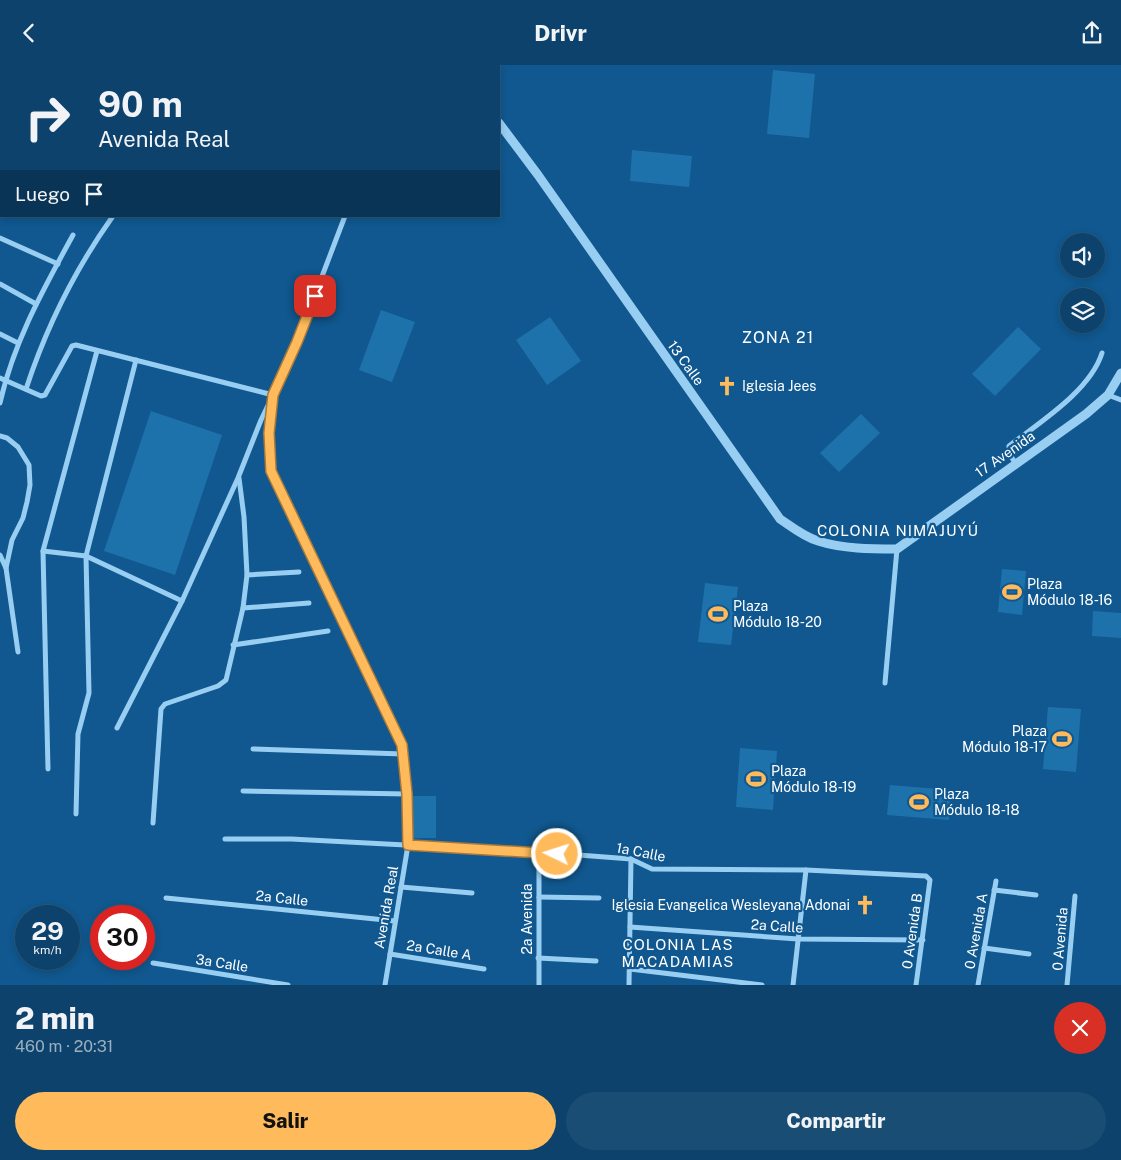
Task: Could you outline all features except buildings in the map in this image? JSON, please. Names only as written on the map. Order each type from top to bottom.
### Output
[{"type":"street","name":"13 Calle","points":[[500,124],[538,175],[780,519],[816,541],[872,549],[897,549]]},
{"type":"street","points":[[26,389],[34,364],[63,299],[102,231],[112,217]]},
{"type":"street","name":"Avenida Real","points":[[345,217],[297,342],[273,395],[269,433],[271,471],[402,745],[407,794],[408,845],[384,985]]},
{"type":"street","points":[[0,403],[18,343],[36,304],[73,235]]},
{"type":"street","points":[[0,238],[58,264]]},
{"type":"street","points":[[0,283],[36,304]]},
{"type":"street","points":[[0,334],[18,343]]},
{"type":"street","points":[[0,377],[41,396],[45,395],[74,345],[273,395],[238,478],[182,601],[117,728]]},
{"type":"street","points":[[48,769],[43,551],[97,351]]},
{"type":"street","points":[[1016,463],[1010,456],[1009,446],[1066,403],[1095,369],[1102,353]]},
{"type":"street","points":[[76,814],[78,734],[89,693],[86,556],[136,360]]},
{"type":"street","name":"17 Avenida","points":[[897,549],[1086,414],[1108,395],[1121,373]]},
{"type":"street","points":[[1108,395],[1121,400]]},
{"type":"street","points":[[0,436],[7,438],[18,447],[29,465],[30,485],[24,518],[12,539],[6,568]]},
{"type":"street","points":[[153,823],[161,709],[165,704],[224,683],[243,608],[247,575],[244,517],[238,478]]},
{"type":"street","points":[[884,683],[897,549]]},
{"type":"street","points":[[43,551],[86,556],[182,601]]},
{"type":"street","points":[[0,555],[6,568],[18,652]]},
{"type":"street","points":[[247,575],[299,571]]},
{"type":"street","points":[[243,608],[309,603]]},
{"type":"street","points":[[233,645],[328,631]]},
{"type":"street","points":[[253,749],[403,754]]},
{"type":"street","points":[[242,791],[407,794]]},
{"type":"street","name":"1a Calle","points":[[225,839],[291,839],[539,852],[631,859],[652,869],[806,870],[926,876],[930,880]]},
{"type":"street","name":"2a Avenida","points":[[539,852],[539,985]]},
{"type":"street","points":[[629,985],[631,859]]},
{"type":"street","points":[[793,985],[806,870]]},
{"type":"street","name":"0 Avenida B","points":[[916,985],[930,880]]},
{"type":"street","name":"0 Avenida A","points":[[978,985],[996,881]]},
{"type":"street","points":[[401,887],[472,893]]},
{"type":"street","points":[[994,890],[1036,895]]},
{"type":"street","name":"0 Avenida","points":[[1066,985],[1075,896]]},
{"type":"street","points":[[539,897],[600,898]]},
{"type":"street","name":"2a Calle","points":[[166,898],[395,921]]},
{"type":"street","name":"2a Calle","points":[[630,927],[798,939],[922,940]]},
{"type":"street","points":[[984,948],[1029,954]]},
{"type":"street","name":"2a Calle A","points":[[390,954],[484,969]]},
{"type":"street","points":[[538,958],[596,961]]},
{"type":"street","name":"3a Calle","points":[[155,963],[288,985]]},
{"type":"street","points":[[630,969],[762,985]]},
{"type":"shaded area","points":[[773,70],[815,74],[809,138],[767,134]]},
{"type":"shaded area","points":[[632,150],[692,156],[689,187],[630,181]]},
{"type":"shaded area","points":[[381,310],[415,322],[392,382],[359,370]]},
{"type":"shaded area","points":[[550,317],[581,361],[547,385],[516,340]]},
{"type":"shaded area","points":[[1018,327],[1041,349],[995,396],[972,374]]},
{"type":"shaded area","points":[[151,411],[222,435],[175,575],[104,551]]},
{"type":"shaded area","points":[[861,414],[880,433],[839,472],[820,453]]},
{"type":"shaded area","name":"Plaza Módulo 18-16","points":[[1002,569],[1026,571],[1022,615],[998,612]]},
{"type":"shaded area","name":"Plaza Módulo 18-20","points":[[705,583],[738,587],[731,645],[698,642]]},
{"type":"shaded area","points":[[1093,611],[1121,613],[1121,638],[1092,636]]},
{"type":"shaded area","name":"Plaza Módulo 18-17","points":[[1048,707],[1081,709],[1076,772],[1043,769]]},
{"type":"shaded area","name":"Plaza Módulo 18-19","points":[[740,748],[777,751],[773,810],[736,807]]},
{"type":"shaded area","name":"Plaza Módulo 18-18","points":[[890,785],[951,790],[949,820],[887,815]]},
{"type":"shaded area","points":[[412,796],[436,796],[436,838],[412,838]]},
{"type":"place","name":"Iglesia Jees","points":[[727,386]]},
{"type":"place","name":"Plaza Módulo 18-16","points":[[1012,592]]},
{"type":"place","name":"Plaza Módulo 18-20","points":[[718,614]]},
{"type":"place","name":"Plaza Módulo 18-17","points":[[1062,739]]},
{"type":"place","name":"Plaza Módulo 18-19","points":[[756,779]]},
{"type":"place","name":"Plaza Módulo 18-18","points":[[919,802]]},
{"type":"place","name":"Iglesia Evangelica Wesleyana Adonai","points":[[865,905]]},
{"type":"district","name":"ZONA 21","points":[[778,337]]},
{"type":"district","name":"COLONIA NIMAJUYÚ","points":[[898,531]]},
{"type":"district","name":"COLONIA LAS MACADAMIAS","points":[[678,954]]},
{"type":"route","points":[[315,296],[273,395],[269,433],[271,471],[402,745],[407,794],[408,845],[557,854]]}]
